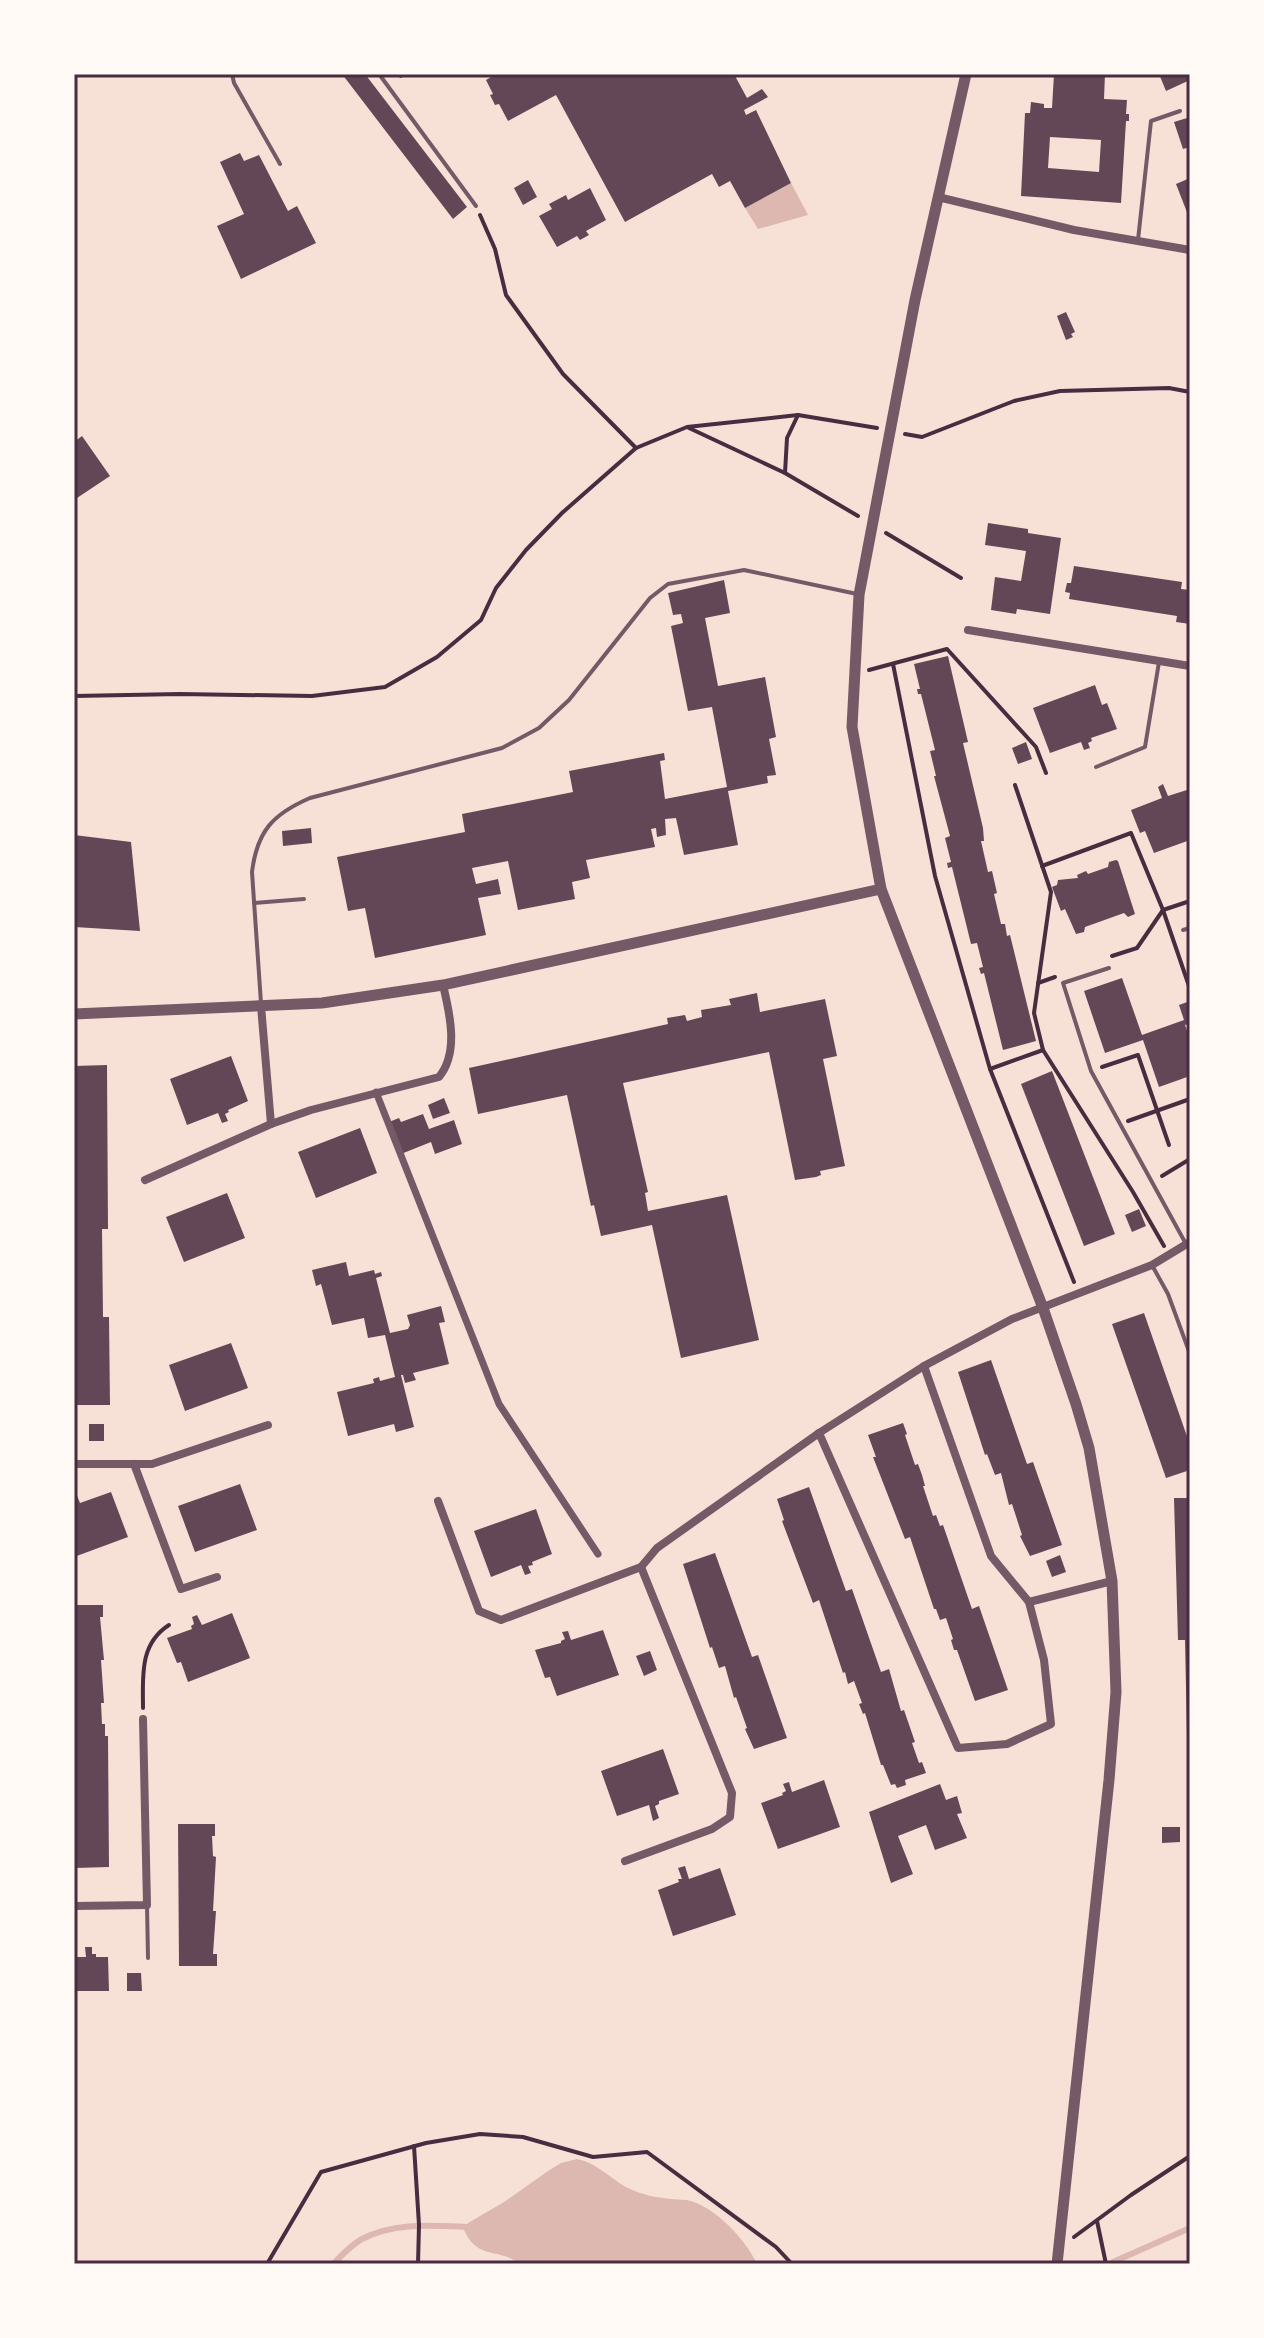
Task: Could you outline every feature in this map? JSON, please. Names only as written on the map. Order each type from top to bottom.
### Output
[{"type":"street","points":[[966,74],[915,300],[859,595],[852,727],[881,889],[1043,1308],[1089,1448],[1112,1581],[1116,1692],[1057,2264]]},
{"type":"street","points":[[938,197],[1074,230],[1190,250]]},
{"type":"street","points":[[968,630],[1190,666]]},
{"type":"street","points":[[74,1014],[322,1003],[443,985],[881,889]]},
{"type":"street","points":[[145,1180],[271,1124],[311,1110],[439,1077],[448,1066],[451,1048],[443,985]]},
{"type":"street","points":[[261,1006],[271,1124]]},
{"type":"street","points":[[376,1092],[499,1404],[598,1554]]},
{"type":"street","points":[[438,1501],[479,1611],[501,1620],[641,1567],[657,1548],[819,1433],[924,1366],[1012,1319],[1152,1265],[1188,1243]]},
{"type":"street","points":[[819,1433],[958,1748],[1007,1744],[1051,1724],[1044,1660],[1029,1602],[991,1556],[924,1366]]},
{"type":"street","points":[[74,1464],[152,1464],[268,1425]]},
{"type":"street","points":[[134,1464],[181,1589],[217,1577]]},
{"type":"street","points":[[625,1861],[712,1829],[730,1817],[732,1793],[641,1567]]},
{"type":"street","points":[[1029,1602],[1112,1581]]},
{"type":"street","points":[[74,1906],[147,1905],[143,1719]]},
{"type":"lane","points":[[232,74],[234,83],[280,164]]},
{"type":"lane","points":[[379,74],[476,206]]},
{"type":"lane","points":[[1138,240],[1151,121],[1180,111]]},
{"type":"lane","points":[[261,1006],[252,872],[255,850],[263,832],[293,806],[310,798],[519,741],[539,728],[569,700],[650,598],[668,584],[744,570],[859,595]]},
{"type":"lane","points":[[1096,767],[1145,747],[1159,662]]},
{"type":"lane","points":[[254,903],[304,899]]},
{"type":"lane","points":[[1183,930],[1190,928]]},
{"type":"lane","points":[[1109,968],[1063,983],[1091,1071],[1188,1243]]},
{"type":"lane","points":[[1152,1265],[1168,1294],[1190,1354]]},
{"type":"lane","points":[[147,1905],[148,1958]]},
{"type":"path","points":[[476,206],[495,249],[506,295],[563,374],[636,448]]},
{"type":"path","points":[[893,431],[922,437],[1014,401],[1060,391],[1169,388],[1190,392]]},
{"type":"path","points":[[74,696],[312,696],[385,687],[437,657],[481,620],[496,588],[526,550],[562,513],[636,448],[687,427],[798,415],[879,428]]},
{"type":"path","points":[[785,473],[787,438],[798,415]]},
{"type":"path","points":[[687,427],[785,473],[866,521]]},
{"type":"path","points":[[880,530],[961,578]]},
{"type":"path","points":[[854,674],[947,649],[1036,747],[1046,773]]},
{"type":"path","points":[[893,664],[935,876],[990,1069],[1078,1294]]},
{"type":"path","points":[[1042,866],[1131,833],[1163,910],[1190,989]]},
{"type":"path","points":[[1109,958],[1137,948],[1163,910],[1190,901]]},
{"type":"path","points":[[1038,983],[1066,973]]},
{"type":"path","points":[[990,1069],[1043,1050]]},
{"type":"path","points":[[1091,1071],[1138,1055],[1169,1145]]},
{"type":"path","points":[[1120,1124],[1190,1099]]},
{"type":"path","points":[[1153,1182],[1190,1159]]},
{"type":"path","points":[[143,1719],[145,1655],[159,1631],[169,1625]]},
{"type":"path","points":[[267,2264],[321,2172],[414,2146],[480,2134],[523,2137],[593,2157],[647,2152],[764,2237],[792,2264]]},
{"type":"path","points":[[414,2146],[418,2264]]},
{"type":"path","points":[[1106,2264],[1097,2221],[1190,2156]]},
{"type":"shaded area","points":[[791,183],[808,215],[758,229],[745,208]]},
{"type":"shaded area","points":[[577,2159],[635,2191],[656,2197],[689,2200],[701,2205],[730,2226],[757,2264],[519,2264],[482,2250],[470,2240],[464,2230],[468,2223],[561,2163]]},
{"type":"building","points":[[342,74],[365,74],[467,207],[453,219]]},
{"type":"building","points":[[496,74],[734,74],[747,98],[762,89],[768,97],[744,110],[746,115],[756,110],[791,183],[745,208],[730,181],[719,187],[712,174],[625,222],[556,95],[508,121],[499,104],[495,105],[486,80]]},
{"type":"building","points":[[1054,74],[1105,74],[1104,99],[1127,100],[1129,121],[1126,121],[1121,203],[1021,196],[1025,113],[1030,113],[1031,102],[1052,108]],"holes":[[[1050,137],[1101,140],[1099,172],[1048,168]]]},
{"type":"building","points":[[1159,74],[1190,74],[1190,80],[1166,91]]},
{"type":"building","points":[[1187,118],[1190,147],[1183,149],[1174,122]]},
{"type":"building","points":[[240,153],[244,161],[259,155],[288,211],[297,206],[316,243],[241,279],[217,226],[244,214],[220,162]]},
{"type":"building","points":[[1190,178],[1190,220],[1176,184]]},
{"type":"building","points":[[528,180],[537,197],[523,205],[514,188]]},
{"type":"building","points":[[590,188],[606,220],[586,231],[589,235],[580,240],[577,236],[557,247],[539,216],[552,209],[549,204],[566,195],[568,200]]},
{"type":"building","points":[[1066,312],[1075,332],[1071,334],[1073,337],[1066,340],[1057,316]]},
{"type":"building","points":[[82,436],[110,476],[74,500],[74,442]]},
{"type":"building","points":[[988,523],[1061,538],[1050,614],[1017,609],[1016,614],[991,610],[995,577],[1021,581],[1026,551],[985,545]]},
{"type":"building","points":[[1074,566],[1182,582],[1181,589],[1190,590],[1190,624],[1176,622],[1177,616],[1069,599],[1070,593],[1065,592],[1067,583],[1071,583]]},
{"type":"building","points":[[724,580],[730,613],[705,618],[718,686],[765,677],[776,737],[769,739],[776,775],[767,776],[768,783],[728,791],[738,845],[684,855],[676,818],[665,819],[666,835],[657,837],[656,828],[651,829],[655,847],[586,860],[590,878],[572,882],[575,899],[518,910],[508,861],[472,868],[476,884],[498,879],[501,894],[478,898],[486,935],[375,958],[365,908],[348,911],[337,857],[465,832],[462,814],[573,792],[569,771],[664,753],[665,760],[660,761],[665,799],[727,787],[712,707],[688,711],[671,626],[683,623],[681,614],[673,615],[668,593]]},
{"type":"building","points":[[948,656],[968,742],[963,743],[983,828],[984,841],[981,841],[988,872],[992,871],[1001,924],[1005,924],[1007,936],[1010,935],[1036,1041],[1003,1050],[984,973],[981,974],[979,968],[983,967],[977,943],[971,944],[952,867],[948,868],[947,863],[951,862],[945,838],[950,836],[934,776],[930,751],[935,750],[921,694],[917,689],[920,689],[914,664]]},
{"type":"building","points":[[1095,685],[1102,705],[1107,703],[1117,729],[1091,738],[1092,741],[1088,743],[1090,748],[1084,750],[1081,742],[1050,753],[1033,708]]},
{"type":"building","points":[[1026,742],[1032,759],[1018,764],[1012,748]]},
{"type":"building","points":[[1163,784],[1168,796],[1190,789],[1190,840],[1154,853],[1145,831],[1140,833],[1131,810],[1162,798],[1158,787]]},
{"type":"building","points":[[311,828],[312,843],[283,846],[282,831]]},
{"type":"building","points":[[74,835],[131,842],[140,931],[74,927]]},
{"type":"building","points":[[1116,860],[1135,914],[1128,917],[1124,913],[1085,927],[1084,932],[1076,934],[1065,909],[1061,911],[1052,887],[1057,885],[1058,880],[1078,878],[1077,875],[1108,867],[1109,862]]},
{"type":"building","points":[[1122,978],[1142,1035],[1184,1020],[1179,1005],[1190,1001],[1190,1024],[1185,1025],[1190,1039],[1190,1076],[1159,1087],[1143,1040],[1105,1053],[1084,991]]},
{"type":"building","points":[[757,993],[760,1012],[825,999],[837,1056],[823,1059],[845,1166],[820,1171],[821,1175],[816,1177],[795,1180],[769,1052],[623,1083],[648,1192],[645,1193],[648,1211],[727,1195],[759,1340],[681,1358],[652,1225],[601,1236],[594,1205],[591,1206],[567,1095],[478,1114],[469,1068],[668,1024],[667,1018],[685,1015],[687,1021],[702,1017],[701,1010],[731,1005],[729,999]]},
{"type":"building","points":[[231,1056],[248,1101],[228,1110],[225,1114],[228,1121],[222,1123],[218,1113],[187,1125],[170,1079]]},
{"type":"building","points":[[107,1065],[108,1229],[102,1229],[103,1317],[109,1317],[110,1405],[76,1405],[74,1066]]},
{"type":"building","points":[[1052,1071],[1115,1234],[1084,1246],[1021,1084]]},
{"type":"building","points":[[444,1098],[450,1113],[433,1119],[428,1105]]},
{"type":"building","points":[[423,1114],[429,1129],[454,1120],[462,1144],[435,1154],[431,1142],[401,1154],[389,1122],[399,1118],[401,1122]]},
{"type":"building","points":[[360,1128],[377,1173],[316,1198],[298,1152]]},
{"type":"building","points":[[227,1193],[245,1238],[184,1262],[166,1217]]},
{"type":"building","points":[[1139,1209],[1146,1226],[1132,1232],[1125,1215]]},
{"type":"building","points":[[346,1262],[349,1276],[374,1270],[375,1274],[381,1272],[382,1276],[376,1278],[390,1333],[408,1329],[407,1315],[441,1306],[445,1322],[439,1323],[449,1364],[413,1373],[416,1380],[405,1383],[401,1375],[414,1427],[396,1432],[394,1424],[348,1436],[337,1392],[374,1383],[373,1379],[379,1377],[380,1381],[395,1377],[385,1335],[368,1338],[364,1318],[332,1325],[321,1284],[316,1286],[312,1270]]},
{"type":"building","points":[[1144,1313],[1190,1445],[1190,1470],[1166,1478],[1112,1324]]},
{"type":"building","points":[[231,1343],[248,1388],[185,1411],[169,1365]]},
{"type":"building","points":[[991,1360],[1027,1464],[1033,1462],[1062,1545],[1030,1556],[1020,1536],[1012,1504],[1009,1505],[1001,1473],[995,1475],[985,1455],[958,1372]]},
{"type":"building","points":[[903,1423],[933,1516],[936,1515],[940,1526],[943,1525],[972,1609],[979,1606],[1008,1690],[975,1701],[957,1650],[954,1650],[946,1618],[940,1620],[934,1609],[910,1537],[905,1539],[873,1457],[876,1457],[868,1435]]},
{"type":"building","points":[[89,1424],[104,1424],[104,1441],[89,1441]]},
{"type":"building","points":[[240,1484],[257,1530],[195,1552],[178,1506]]},
{"type":"building","points":[[809,1487],[846,1591],[852,1589],[881,1672],[889,1669],[901,1711],[904,1710],[915,1742],[912,1743],[919,1763],[922,1762],[926,1773],[905,1780],[906,1785],[897,1788],[895,1784],[891,1785],[881,1765],[854,1681],[848,1684],[843,1673],[819,1600],[813,1603],[782,1521],[777,1499]]},
{"type":"building","points":[[111,1492],[128,1537],[74,1557],[74,1494],[80,1503]]},
{"type":"building","points":[[1174,1498],[1190,1498],[1190,1735],[1187,1735],[1185,1640],[1178,1640]]},
{"type":"building","points":[[536,1509],[552,1554],[532,1562],[533,1565],[528,1566],[531,1573],[525,1575],[521,1565],[491,1577],[474,1531]]},
{"type":"building","points":[[715,1553],[752,1657],[758,1655],[787,1738],[754,1749],[725,1666],[719,1668],[710,1648],[683,1564]]},
{"type":"building","points":[[1060,1555],[1066,1572],[1052,1577],[1046,1561]]},
{"type":"building","points":[[74,1605],[103,1605],[103,1617],[100,1617],[104,1703],[101,1703],[102,1724],[105,1724],[105,1736],[108,1736],[109,1867],[75,1868]]},
{"type":"building","points":[[232,1613],[250,1658],[188,1682],[167,1638],[192,1629],[192,1617],[197,1615],[202,1625]]},
{"type":"building","points":[[603,1630],[619,1675],[557,1696],[550,1677],[545,1678],[535,1650],[561,1643],[565,1639],[562,1632],[568,1631],[571,1640]]},
{"type":"building","points":[[650,1651],[657,1670],[644,1676],[636,1656]]},
{"type":"building","points":[[663,1749],[679,1794],[659,1801],[655,1806],[659,1818],[653,1821],[649,1805],[617,1816],[601,1771]]},
{"type":"building","points":[[824,1780],[840,1827],[778,1849],[761,1803],[783,1795],[786,1791],[783,1784],[789,1782],[792,1792]]},
{"type":"building","points":[[940,1784],[946,1800],[957,1796],[962,1813],[957,1814],[967,1838],[935,1850],[926,1825],[898,1836],[913,1874],[891,1883],[869,1812]]},
{"type":"building","points":[[178,1824],[215,1824],[215,1836],[212,1836],[213,1856],[216,1857],[213,1954],[217,1954],[217,1966],[179,1966]]},
{"type":"building","points":[[1162,1827],[1180,1827],[1180,1842],[1162,1843]]},
{"type":"building","points":[[685,1866],[689,1879],[720,1868],[736,1915],[673,1936],[658,1890],[679,1882],[678,1879],[682,1879],[678,1868]]},
{"type":"building","points":[[85,1947],[92,1947],[92,1954],[96,1957],[108,1957],[109,1991],[74,1991],[74,1957],[86,1957]]},
{"type":"building","points":[[127,1973],[141,1973],[142,1991],[127,1991]]},
{"type":"waterway","points":[[333,2264],[358,2241],[389,2229],[474,2227]]},
{"type":"waterway","points":[[1113,2262],[1190,2228]]}]
